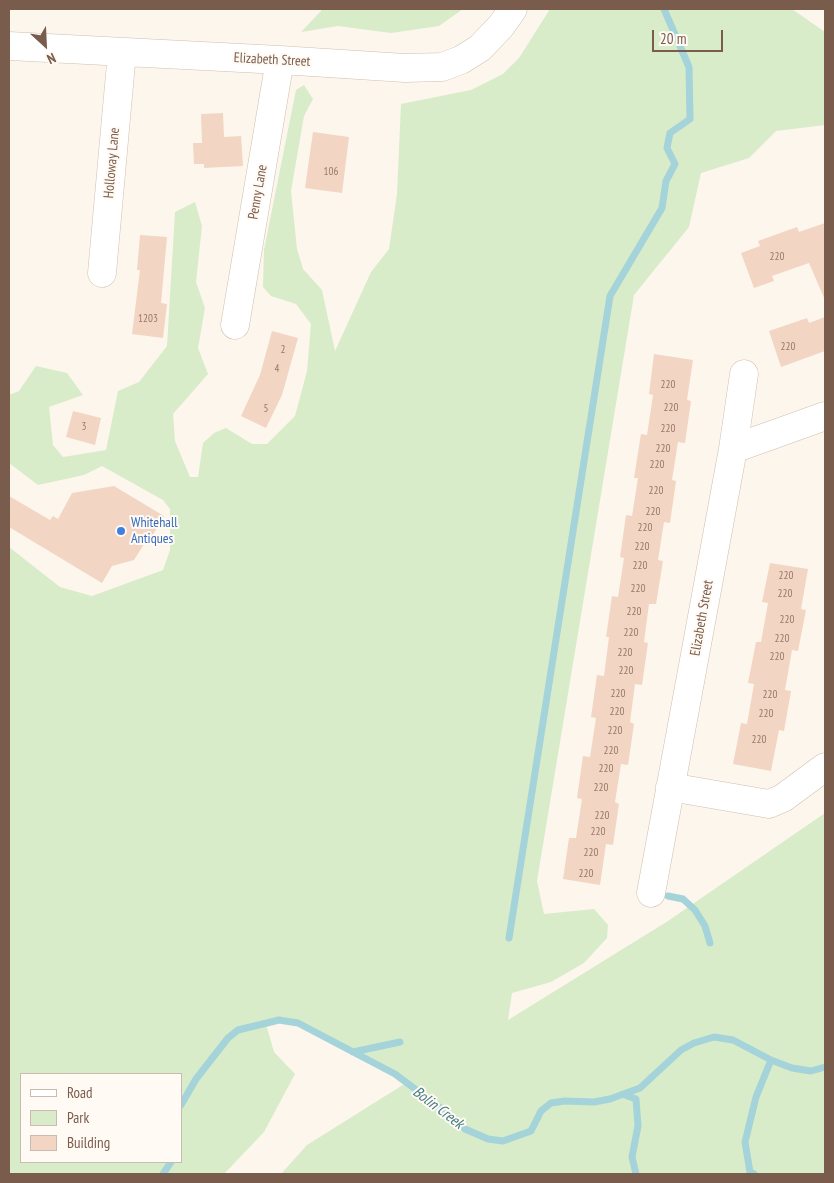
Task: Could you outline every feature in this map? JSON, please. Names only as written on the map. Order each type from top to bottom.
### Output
[{"type":"street","name":"Elizabeth Street","points":[[9,46],[405,68],[442,66],[461,60],[480,48],[501,26],[513,9]]},
{"type":"street","name":"Holloway Lane","points":[[102,273],[122,52]]},
{"type":"street","name":"Penny Lane","points":[[235,325],[280,60]]},
{"type":"street","name":"Elizabeth Street","points":[[651,893],[733,449],[744,374]]},
{"type":"street","points":[[733,449],[825,416]]},
{"type":"street","points":[[670,788],[770,804],[784,798],[825,767]]},
{"type":"green space","points":[[321,9],[463,9],[439,26],[391,33],[338,26],[301,32]]},
{"type":"green space","points":[[550,9],[792,9],[825,32],[825,125],[776,131],[749,158],[701,173],[689,227],[634,295],[537,881],[544,914],[594,909],[608,925],[607,938],[584,963],[551,982],[512,993],[508,1020],[668,921],[825,813],[825,1174],[281,1174],[307,1145],[406,1083],[395,1074],[298,1023],[279,1020],[266,1024],[274,1052],[295,1074],[264,1132],[224,1174],[9,1174],[9,547],[60,587],[92,596],[163,570],[170,550],[170,509],[163,500],[102,466],[84,475],[38,485],[9,463],[9,395],[19,391],[36,366],[67,373],[83,395],[49,407],[53,445],[63,457],[106,450],[118,391],[139,382],[167,346],[175,212],[195,202],[202,226],[196,282],[205,308],[198,348],[208,374],[173,414],[175,441],[190,477],[198,477],[203,443],[214,433],[226,428],[252,444],[267,444],[295,416],[307,371],[311,324],[296,304],[271,296],[263,287],[264,250],[296,90],[304,85],[313,99],[304,116],[291,191],[297,249],[303,269],[322,290],[335,351],[371,272],[389,249],[397,194],[401,104],[471,90],[503,74],[519,58]]},
{"type":"building","points":[[223,113],[224,137],[241,136],[243,166],[204,168],[204,164],[194,164],[193,143],[202,143],[201,114]]},
{"type":"building","points":[[313,132],[349,137],[342,193],[305,188]]},
{"type":"building","points":[[825,223],[825,300],[809,263],[772,276],[774,281],[754,288],[741,253],[760,246],[758,241],[797,227],[799,232]]},
{"type":"building","points":[[140,235],[167,237],[161,303],[167,304],[163,338],[132,334],[140,270],[137,270]]},
{"type":"building","points":[[825,317],[825,351],[781,367],[769,331],[807,318],[809,323]]},
{"type":"building","points":[[272,331],[298,338],[282,395],[266,428],[241,416],[260,375]]},
{"type":"building","points":[[654,354],[693,360],[687,400],[691,401],[685,443],[678,442],[672,480],[676,481],[670,523],[664,522],[658,560],[663,561],[656,604],[649,604],[644,642],[648,643],[642,685],[635,684],[630,722],[634,724],[628,765],[621,764],[615,802],[619,804],[613,845],[606,844],[600,885],[563,879],[569,838],[576,838],[582,799],[577,798],[583,756],[590,757],[596,718],[591,717],[597,675],[604,676],[609,637],[606,637],[612,596],[618,597],[624,558],[620,557],[626,515],[632,516],[638,478],[634,478],[641,434],[647,435],[653,395],[649,394]]},
{"type":"building","points":[[73,411],[101,418],[95,445],[66,437]]},
{"type":"building","name":"Whitehall Antiques","points":[[114,486],[164,516],[151,538],[149,536],[134,560],[112,566],[102,583],[9,527],[9,496],[50,520],[53,516],[58,519],[72,493]]},
{"type":"building","points":[[770,563],[808,569],[801,609],[806,610],[798,651],[792,650],[785,690],[791,691],[784,731],[779,730],[771,771],[733,764],[741,723],[747,724],[754,684],[748,683],[756,642],[761,642],[768,603],[762,602]]},
{"type":"waterway","points":[[509,938],[610,296],[662,208],[666,181],[675,164],[667,148],[670,133],[690,119],[689,67],[664,9]]},
{"type":"waterway","points":[[668,896],[683,899],[695,910],[705,926],[710,943]]},
{"type":"waterway","name":"Bolin Creek","points":[[182,1103],[196,1079],[228,1038],[238,1030],[279,1020],[298,1023],[395,1074],[450,1115],[465,1129],[488,1139],[503,1141],[531,1131],[541,1111],[551,1103],[565,1101],[594,1102],[610,1099],[640,1088],[681,1050],[694,1043],[714,1037],[733,1040],[771,1060],[792,1068],[811,1071],[825,1067]]},
{"type":"waterway","points":[[353,1052],[400,1042]]},
{"type":"waterway","points":[[754,1174],[750,1172],[745,1142],[756,1097],[771,1060]]},
{"type":"waterway","points":[[625,1095],[636,1099],[638,1126],[632,1157],[636,1174]]},
{"type":"waterway","name":"Bolin Creek","points":[[163,1174],[170,1163]]},
{"type":"place","name":"Whitehall Antiques","points":[[121,531]]}]
